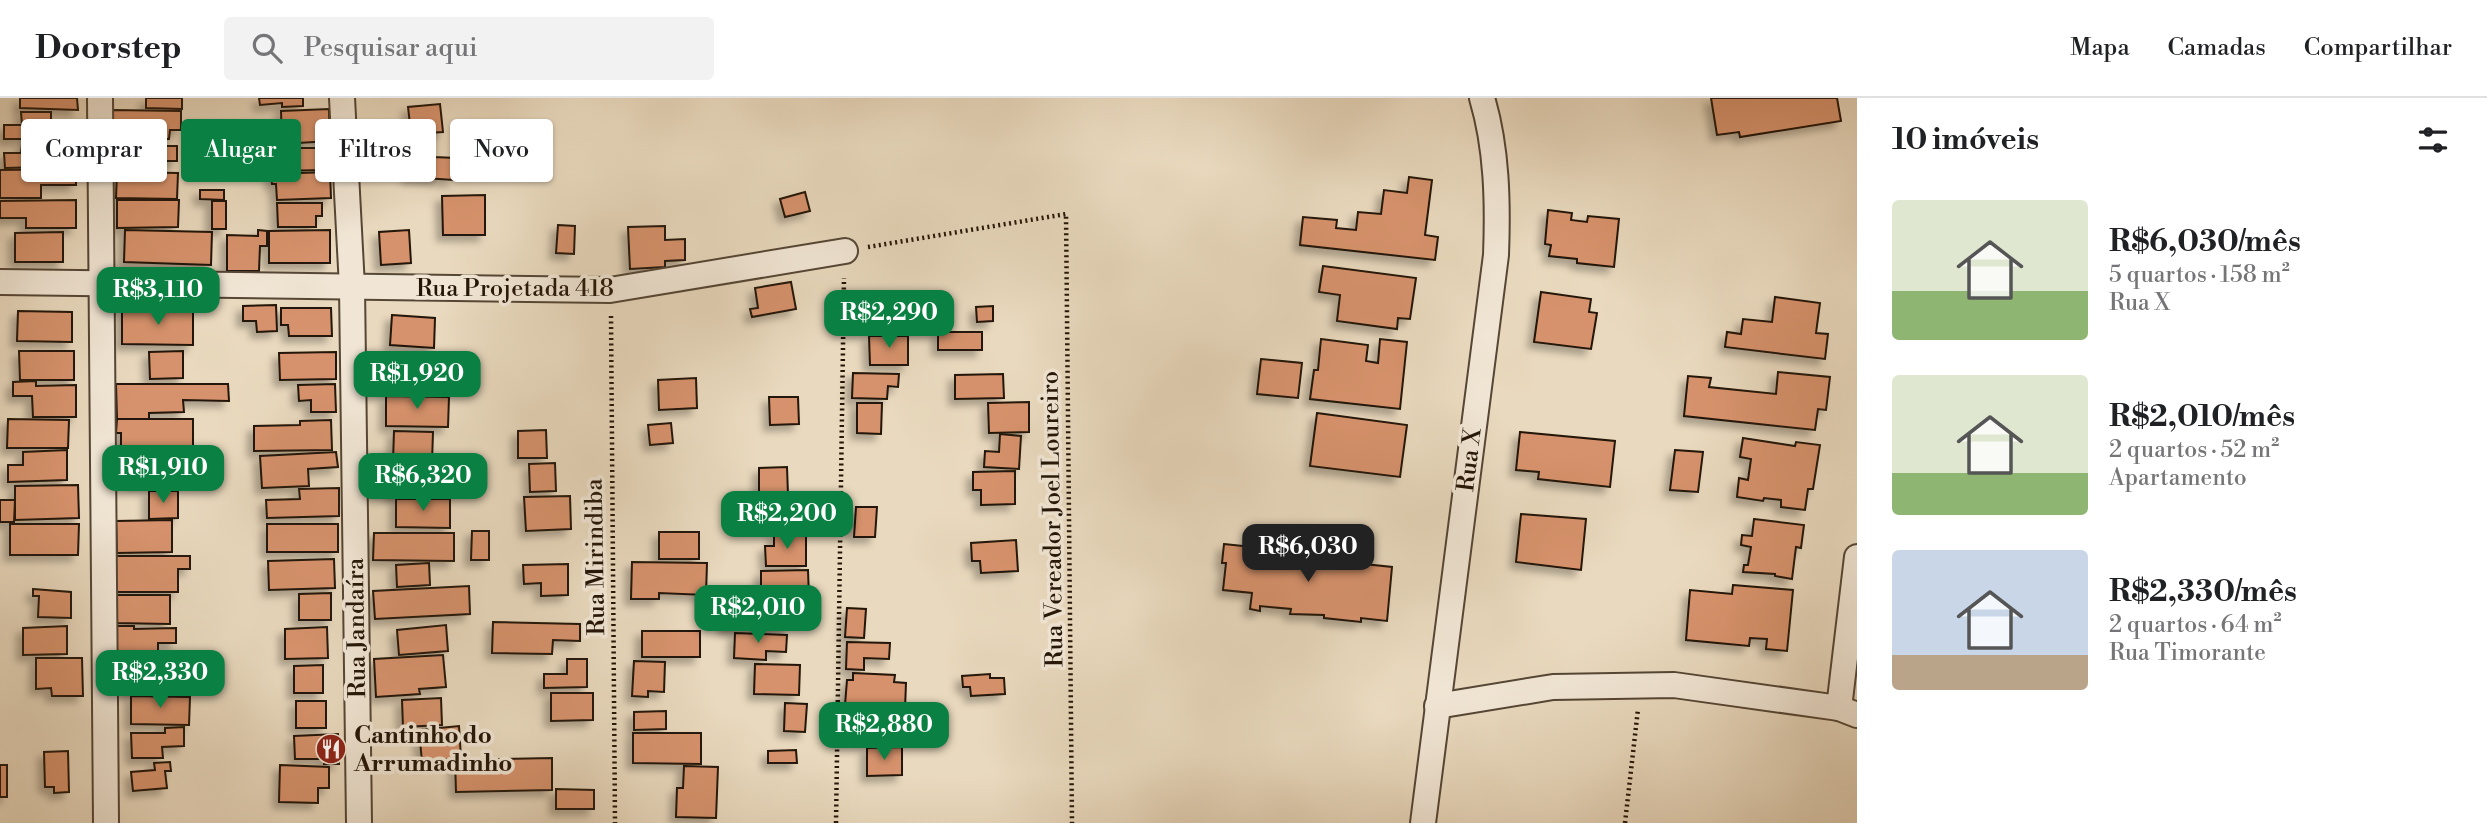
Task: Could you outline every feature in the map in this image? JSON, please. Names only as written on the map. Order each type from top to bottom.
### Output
[{"type":"street","points":[[100,98],[106,823]]},
{"type":"street","name":"Rua Jandaíra","points":[[342,98],[352,287],[359,823]]},
{"type":"street","name":"Rua X","points":[[1423,823],[1496,255],[1497,199],[1488,100]]},
{"type":"street","name":"Rua Projetada 418","points":[[0,282],[610,290],[845,251]]},
{"type":"street","points":[[1437,706],[1553,687],[1674,685],[1848,711],[1857,557]]},
{"type":"path","name":"Rua Vereador Joel Loureiro","points":[[845,251],[1066,214],[1073,823]]},
{"type":"path","points":[[836,823],[845,251]]},
{"type":"path","name":"Rua Mirindiba","points":[[610,290],[615,823]]},
{"type":"path","points":[[1625,823],[1641,685]]},
{"type":"building","points":[[20,98],[77,98],[78,110],[20,108]]},
{"type":"building","points":[[146,98],[182,98],[182,109],[146,108]]},
{"type":"building","points":[[259,98],[303,98],[303,106],[282,107],[282,103],[260,105]]},
{"type":"building","points":[[1711,98],[1837,98],[1841,121],[1740,137],[1739,132],[1717,135]]},
{"type":"building","points":[[440,104],[443,132],[436,132],[436,119],[409,119],[408,107]]},
{"type":"building","points":[[329,109],[329,119],[315,119],[315,142],[301,143],[301,119],[281,119],[281,111]]},
{"type":"building","points":[[111,110],[181,111],[181,130],[170,130],[167,139],[167,119],[111,119]]},
{"type":"building","points":[[21,112],[51,112],[51,119],[22,119]]},
{"type":"building","points":[[4,125],[21,125],[21,139],[4,139]]},
{"type":"building","points":[[167,146],[177,146],[177,161],[167,161]]},
{"type":"building","points":[[301,148],[315,148],[315,170],[301,170]]},
{"type":"building","points":[[4,153],[21,153],[21,168],[5,168]]},
{"type":"building","points":[[436,157],[450,158],[450,180],[436,179]]},
{"type":"building","points":[[0,170],[21,170],[21,182],[76,182],[76,185],[41,185],[41,198],[0,198]]},
{"type":"building","points":[[167,173],[178,173],[177,199],[116,198],[117,182],[167,182]]},
{"type":"building","points":[[301,173],[315,173],[315,182],[330,182],[331,198],[277,200],[276,184],[272,182],[301,182]]},
{"type":"building","points":[[1409,177],[1432,180],[1425,235],[1438,237],[1435,260],[1300,245],[1303,217],[1337,220],[1336,228],[1356,230],[1358,212],[1381,214],[1384,190],[1407,193]]},
{"type":"building","points":[[200,190],[224,190],[224,200],[200,199]]},
{"type":"building","points":[[805,192],[810,211],[785,217],[780,199]]},
{"type":"building","points":[[485,195],[485,235],[443,235],[442,196]]},
{"type":"building","points":[[76,200],[76,228],[26,228],[26,218],[0,218],[0,201]]},
{"type":"building","points":[[117,200],[179,200],[178,227],[117,228]]},
{"type":"building","points":[[212,201],[226,201],[226,229],[212,229]]},
{"type":"building","points":[[277,203],[322,203],[322,216],[316,216],[316,227],[278,227]]},
{"type":"building","points":[[1548,210],[1572,213],[1571,220],[1587,222],[1588,216],[1619,219],[1614,267],[1577,263],[1577,259],[1549,256],[1551,245],[1545,244]]},
{"type":"building","points":[[558,225],[575,226],[574,254],[556,253]]},
{"type":"building","points":[[665,226],[665,240],[685,239],[685,260],[665,261],[665,267],[630,269],[628,227]]},
{"type":"building","points":[[125,230],[212,232],[211,265],[124,262]]},
{"type":"building","points":[[258,230],[267,231],[267,246],[260,246],[259,271],[227,271],[227,235],[258,236]]},
{"type":"building","points":[[330,230],[330,263],[269,263],[269,231]]},
{"type":"building","points":[[409,230],[411,263],[381,265],[379,232]]},
{"type":"building","points":[[63,232],[63,262],[15,262],[15,233]]},
{"type":"building","points":[[1323,266],[1416,278],[1410,319],[1398,318],[1397,329],[1337,321],[1340,295],[1319,292]]},
{"type":"building","points":[[791,282],[796,309],[752,317],[750,309],[758,308],[755,288]]},
{"type":"building","points":[[1541,292],[1591,299],[1589,312],[1597,313],[1591,349],[1534,342]]},
{"type":"building","points":[[1775,297],[1820,303],[1816,333],[1828,334],[1825,359],[1725,347],[1727,332],[1741,334],[1743,319],[1772,322]]},
{"type":"building","points":[[276,305],[277,331],[257,332],[256,321],[243,321],[243,306]]},
{"type":"building","points":[[993,306],[993,321],[977,322],[976,307]]},
{"type":"building","points":[[281,308],[331,308],[332,336],[289,336],[288,325],[281,325]]},
{"type":"building","points":[[122,309],[193,309],[193,345],[122,344]]},
{"type":"building","points":[[18,311],[72,312],[72,342],[17,341]]},
{"type":"building","points":[[392,315],[435,318],[434,348],[390,345]]},
{"type":"building","points":[[938,332],[982,332],[982,350],[938,350]]},
{"type":"building","points":[[869,336],[908,336],[908,365],[870,365]]},
{"type":"building","points":[[1321,339],[1368,345],[1366,361],[1378,363],[1380,339],[1407,342],[1400,409],[1310,399],[1314,370],[1318,370]]},
{"type":"building","points":[[19,351],[74,351],[74,380],[20,380]]},
{"type":"building","points":[[183,351],[183,378],[150,379],[149,352]]},
{"type":"building","points":[[336,352],[336,379],[280,380],[279,353]]},
{"type":"building","points":[[386,358],[428,359],[427,389],[386,388]]},
{"type":"building","points":[[1261,359],[1302,363],[1298,398],[1257,394]]},
{"type":"building","points":[[1778,372],[1830,377],[1826,410],[1818,409],[1815,430],[1684,416],[1688,376],[1711,378],[1709,387],[1776,394]]},
{"type":"building","points":[[853,373],[899,374],[898,387],[888,386],[887,399],[852,398]]},
{"type":"building","points":[[1003,374],[1004,398],[955,399],[955,375]]},
{"type":"building","points":[[696,378],[697,408],[659,410],[658,380]]},
{"type":"building","points":[[36,381],[36,386],[76,385],[76,417],[33,417],[32,396],[13,396],[13,382]]},
{"type":"building","points":[[116,384],[228,384],[229,401],[183,400],[184,412],[149,413],[149,419],[117,419]]},
{"type":"building","points":[[335,384],[336,412],[311,412],[311,400],[299,401],[298,385]]},
{"type":"building","points":[[386,396],[449,397],[448,427],[386,426]]},
{"type":"building","points":[[769,397],[798,397],[799,424],[770,425]]},
{"type":"building","points":[[1029,402],[1029,432],[989,433],[988,403]]},
{"type":"building","points":[[857,403],[882,403],[881,434],[857,433]]},
{"type":"building","points":[[1317,413],[1407,425],[1400,477],[1310,466]]},
{"type":"building","points":[[8,419],[69,420],[68,448],[7,448]]},
{"type":"building","points":[[117,419],[193,419],[193,450],[121,450],[121,433],[116,433]]},
{"type":"building","points":[[331,420],[332,450],[254,451],[254,426],[300,425],[300,421]]},
{"type":"building","points":[[671,423],[673,443],[650,445],[648,425]]},
{"type":"building","points":[[546,430],[547,458],[518,458],[518,431]]},
{"type":"building","points":[[394,431],[433,432],[432,463],[393,462]]},
{"type":"building","points":[[1520,432],[1615,441],[1610,487],[1538,479],[1539,472],[1516,470]]},
{"type":"building","points":[[1000,434],[1021,436],[1019,469],[984,467],[985,451],[999,452]]},
{"type":"building","points":[[1743,438],[1795,446],[1796,442],[1820,445],[1813,489],[1808,489],[1805,510],[1781,507],[1781,500],[1764,498],[1763,501],[1737,497],[1739,478],[1748,480],[1751,459],[1740,457]]},
{"type":"building","points":[[67,450],[67,480],[8,482],[8,465],[23,465],[23,452]]},
{"type":"building","points":[[1675,450],[1703,452],[1698,492],[1670,490]]},
{"type":"building","points":[[336,452],[338,467],[308,469],[309,486],[262,488],[260,456]]},
{"type":"building","points":[[131,454],[175,454],[175,482],[132,482]]},
{"type":"building","points":[[555,463],[556,491],[530,492],[529,464]]},
{"type":"building","points":[[392,465],[410,466],[408,496],[391,495]]},
{"type":"building","points":[[787,467],[788,495],[759,495],[759,468]]},
{"type":"building","points":[[1015,471],[1015,504],[981,505],[981,490],[973,490],[973,472]]},
{"type":"building","points":[[78,485],[79,518],[15,520],[15,486]]},
{"type":"building","points":[[339,488],[339,516],[267,518],[266,500],[300,499],[299,489]]},
{"type":"building","points":[[149,491],[178,491],[178,518],[149,519]]},
{"type":"building","points":[[570,496],[571,529],[526,531],[524,497]]},
{"type":"building","points":[[396,499],[450,499],[450,528],[396,527]]},
{"type":"building","points":[[0,500],[15,500],[14,522],[0,522]]},
{"type":"building","points":[[856,507],[877,507],[875,537],[854,537]]},
{"type":"building","points":[[1521,514],[1586,519],[1581,570],[1516,562]]},
{"type":"building","points":[[1754,519],[1804,525],[1801,548],[1796,547],[1792,579],[1775,574],[1743,572],[1744,565],[1748,565],[1751,547],[1741,545],[1742,535],[1752,536]]},
{"type":"building","points":[[172,520],[172,552],[117,553],[116,521]]},
{"type":"building","points":[[10,524],[79,524],[78,555],[10,555]]},
{"type":"building","points":[[267,524],[338,524],[338,552],[267,552]]},
{"type":"building","points":[[472,531],[489,531],[489,560],[471,560]]},
{"type":"building","points":[[659,532],[699,532],[699,559],[659,559]]},
{"type":"building","points":[[374,533],[454,533],[454,561],[373,560]]},
{"type":"building","points":[[774,534],[806,534],[806,566],[766,566],[765,546],[774,546]]},
{"type":"building","points":[[1016,540],[1018,571],[981,573],[980,561],[972,561],[971,543]]},
{"type":"building","points":[[1224,544],[1290,551],[1288,564],[1298,565],[1299,557],[1392,567],[1387,621],[1361,618],[1361,622],[1324,618],[1324,615],[1290,614],[1291,609],[1260,606],[1260,611],[1250,609],[1252,593],[1223,590],[1226,563],[1222,563]]},
{"type":"building","points":[[116,556],[190,556],[190,569],[178,569],[178,592],[116,592]]},
{"type":"building","points":[[334,559],[335,588],[269,590],[268,561]]},
{"type":"building","points":[[632,562],[707,563],[706,595],[659,593],[659,599],[631,599]]},
{"type":"building","points":[[429,563],[430,585],[397,587],[396,565]]},
{"type":"building","points":[[568,564],[568,595],[541,596],[541,583],[524,584],[523,565]]},
{"type":"building","points":[[808,570],[809,598],[761,599],[761,571]]},
{"type":"building","points":[[1733,585],[1793,590],[1787,651],[1766,649],[1767,639],[1750,638],[1749,646],[1686,640],[1690,590],[1732,594]]},
{"type":"building","points":[[469,586],[470,614],[375,619],[373,591]]},
{"type":"building","points":[[33,589],[71,592],[71,618],[38,617],[39,596],[33,596]]},
{"type":"building","points":[[331,593],[331,620],[299,620],[299,594]]},
{"type":"building","points":[[115,595],[170,595],[170,624],[114,623]]},
{"type":"building","points":[[748,602],[789,603],[788,630],[725,629],[725,614],[747,615]]},
{"type":"building","points":[[847,608],[866,609],[864,638],[845,637]]},
{"type":"building","points":[[493,622],[580,624],[580,641],[553,640],[552,654],[492,653]]},
{"type":"building","points":[[446,625],[448,651],[399,655],[397,630]]},
{"type":"building","points":[[67,626],[67,654],[23,655],[23,628]]},
{"type":"building","points":[[116,626],[134,626],[134,629],[176,628],[176,643],[158,643],[158,657],[116,658]]},
{"type":"building","points":[[327,627],[328,658],[285,659],[285,629]]},
{"type":"building","points":[[642,631],[700,631],[700,657],[642,657]]},
{"type":"building","points":[[735,633],[787,635],[786,652],[766,651],[766,660],[734,658]]},
{"type":"building","points":[[847,642],[890,643],[889,659],[864,658],[864,670],[846,669]]},
{"type":"building","points":[[443,655],[446,687],[419,689],[420,694],[376,697],[374,659]]},
{"type":"building","points":[[36,658],[82,658],[83,696],[52,696],[51,688],[36,689]]},
{"type":"building","points":[[567,659],[587,659],[587,687],[544,688],[544,674],[567,674]]},
{"type":"building","points":[[634,661],[665,662],[664,692],[648,691],[648,697],[632,696]]},
{"type":"building","points":[[130,663],[160,663],[159,691],[129,690]]},
{"type":"building","points":[[755,664],[800,665],[799,695],[754,694]]},
{"type":"building","points":[[323,665],[323,693],[294,693],[294,666]]},
{"type":"building","points":[[853,673],[895,675],[894,682],[906,683],[905,709],[845,705],[847,680],[853,680]]},
{"type":"building","points":[[990,674],[990,678],[1004,678],[1005,694],[971,696],[970,687],[963,687],[962,676]]},
{"type":"building","points":[[551,693],[593,693],[593,720],[551,721]]},
{"type":"building","points":[[131,696],[190,697],[189,725],[131,724]]},
{"type":"building","points":[[441,698],[442,725],[403,727],[402,700]]},
{"type":"building","points":[[296,701],[326,701],[326,728],[296,728]]},
{"type":"building","points":[[785,703],[807,704],[805,732],[784,731]]},
{"type":"building","points":[[666,711],[666,729],[634,730],[634,712]]},
{"type":"building","points":[[862,713],[898,713],[897,735],[861,735]]},
{"type":"building","points":[[459,726],[461,758],[422,762],[419,730]]},
{"type":"building","points":[[184,727],[184,746],[162,747],[163,758],[132,758],[131,733],[165,733],[165,728]]},
{"type":"building","points":[[633,733],[701,733],[701,764],[633,763]]},
{"type":"building","points":[[338,734],[339,764],[324,764],[324,759],[295,759],[294,736]]},
{"type":"building","points":[[902,747],[902,775],[867,776],[867,748]]},
{"type":"building","points":[[796,750],[797,763],[768,763],[768,751]]},
{"type":"building","points":[[68,751],[69,792],[54,793],[54,787],[45,787],[44,752]]},
{"type":"building","points":[[552,758],[552,790],[456,792],[455,760]]},
{"type":"building","points":[[170,762],[171,771],[165,771],[167,788],[133,791],[131,772],[155,770],[154,763]]},
{"type":"building","points":[[0,765],[7,765],[7,797],[0,797]]},
{"type":"building","points":[[280,765],[329,767],[329,788],[318,788],[318,803],[279,802]]},
{"type":"building","points":[[684,766],[718,767],[716,818],[676,817],[677,788],[683,788]]},
{"type":"building","points":[[556,789],[594,790],[594,809],[556,809]]},
{"type":"place","name":"Cantinho do Arrumadinho","points":[[331,749]]}]
